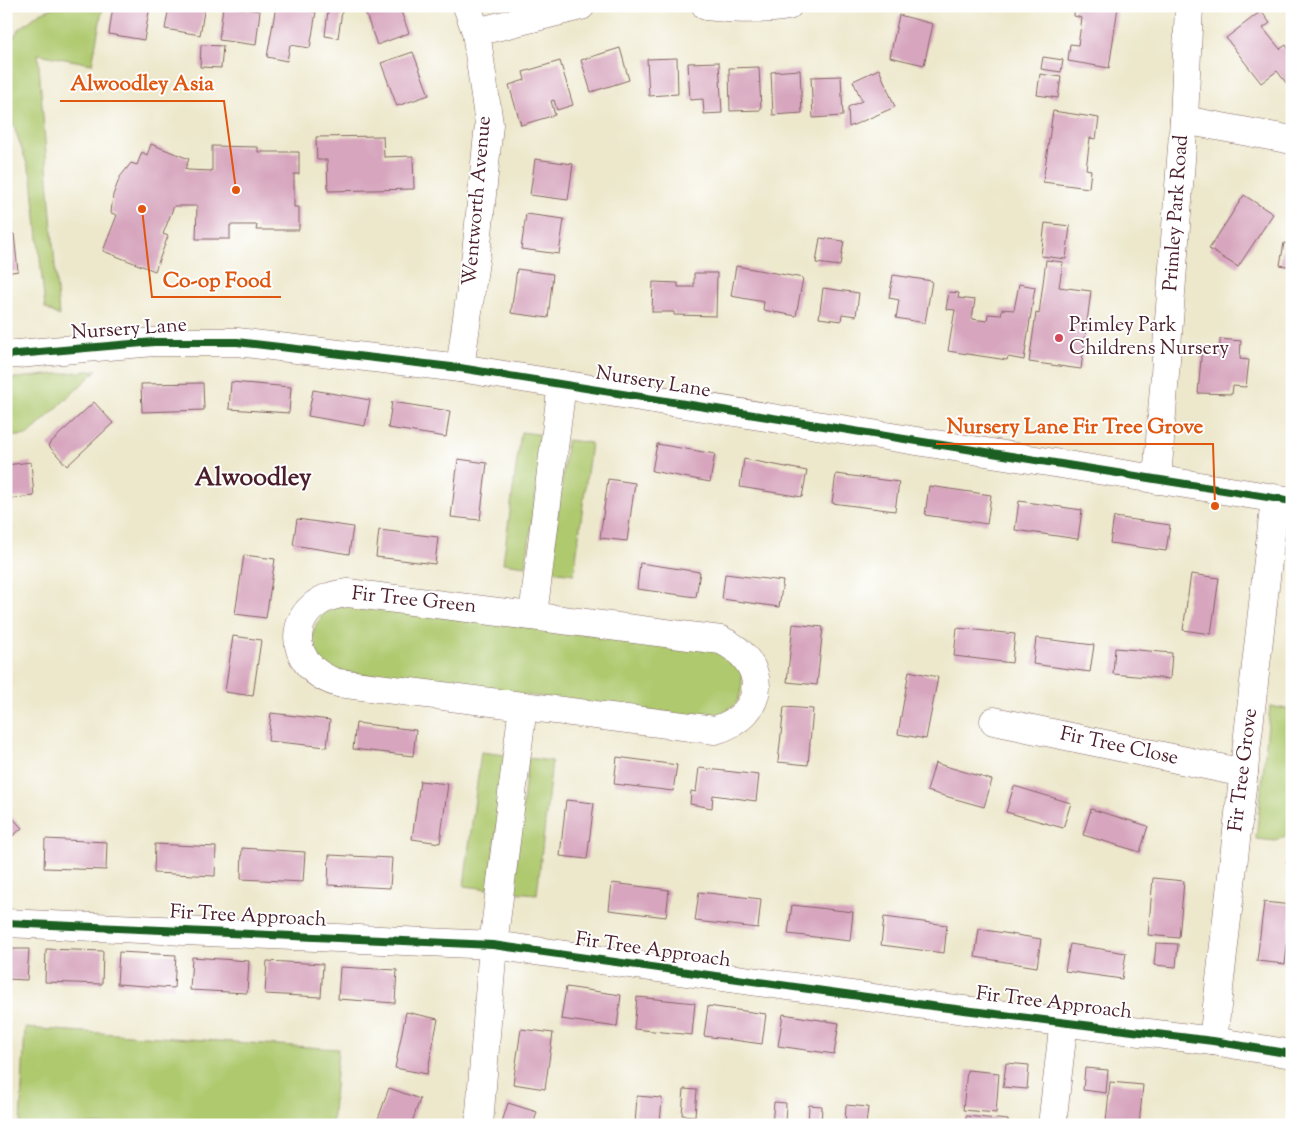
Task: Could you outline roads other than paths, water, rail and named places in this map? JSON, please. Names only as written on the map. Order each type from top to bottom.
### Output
[{"type":"street","name":"Wentworth Avenue","points":[[460,368],[476,254],[489,124],[476,32],[467,6]]},
{"type":"street","points":[[476,32],[581,6]]},
{"type":"street","points":[[706,6],[772,9],[788,6]]},
{"type":"street","name":"Primley Park Road","points":[[1157,480],[1184,120],[1190,6]]},
{"type":"street","points":[[1184,120],[1292,140]]},
{"type":"street","name":"Nursery Lane","points":[[6,355],[154,342],[237,342],[460,368],[1283,500]]},
{"type":"street","points":[[534,615],[562,384]]},
{"type":"street","name":"Fir Tree Grove","points":[[1212,1040],[1244,773],[1283,500]]},
{"type":"street","name":"Fir Tree Green","points":[[348,593],[534,615],[721,640],[736,646],[747,657],[754,672],[756,687],[752,703],[743,716],[731,726],[715,730],[338,683],[324,678],[311,669],[302,656],[299,634],[307,612],[318,601],[333,594],[348,593]]},
{"type":"street","points":[[479,1125],[493,945],[523,706]]},
{"type":"street","name":"Fir Tree Close","points":[[994,720],[1244,773]]},
{"type":"street","name":"Fir Tree Approach","points":[[6,922],[493,945],[924,1005],[1064,1020],[1212,1040],[1292,1054]]},
{"type":"street","points":[[1052,1125],[1064,1020]]},
{"type":"place","name":"Alwoodley Asia","points":[[236,190]]},
{"type":"place","name":"Co-op Food","points":[[142,209]]},
{"type":"place","name":"Primley Park Childrens Nursery","points":[[1059,338]]},
{"type":"place","name":"Nursery Lane Fir Tree Grove","points":[[1215,506]]},
{"type":"district","name":"Alwoodley","points":[[253,479]]}]
